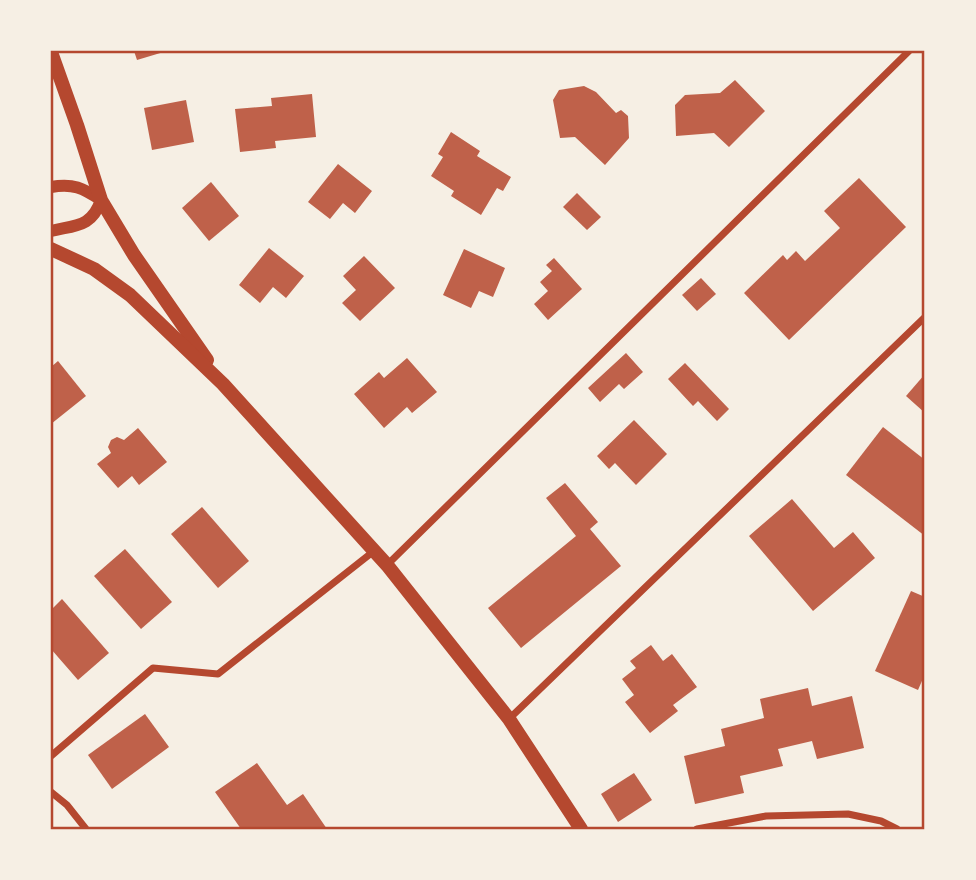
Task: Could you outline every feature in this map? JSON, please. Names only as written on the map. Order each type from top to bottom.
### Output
[{"type":"main road","points":[[51,52],[101,200],[134,255],[223,384]]},
{"type":"main road","points":[[52,250],[94,269],[130,295],[223,384],[387,565],[509,719],[581,829]]},
{"type":"street","points":[[387,565],[909,51]]},
{"type":"street","points":[[51,187],[63,185],[83,188],[101,200],[96,213],[84,223],[51,231]]},
{"type":"street","points":[[509,719],[925,317]]},
{"type":"street","points":[[51,755],[153,668],[218,674],[374,551]]},
{"type":"street","points":[[51,792],[86,829]]},
{"type":"street","points":[[697,829],[766,816],[848,814],[881,821],[897,829]]},
{"type":"building","points":[[134,51],[167,51],[137,60]]},
{"type":"building","points":[[735,80],[765,111],[729,147],[714,133],[676,136],[675,105],[685,95],[720,93]]},
{"type":"building","points":[[584,86],[596,92],[616,113],[621,110],[628,116],[629,138],[605,165],[575,137],[560,138],[553,100],[559,90]]},
{"type":"building","points":[[312,94],[316,137],[275,141],[276,148],[240,152],[235,109],[272,106],[271,98]]},
{"type":"building","points":[[186,100],[194,142],[152,150],[144,108]]},
{"type":"building","points":[[451,132],[480,151],[477,156],[511,177],[503,191],[497,188],[481,215],[451,196],[454,191],[431,176],[443,157],[438,154]]},
{"type":"building","points":[[338,164],[372,191],[355,213],[343,203],[330,219],[308,202]]},
{"type":"building","points":[[859,178],[906,227],[789,340],[744,293],[783,255],[787,260],[796,251],[805,261],[840,228],[824,211]]},
{"type":"building","points":[[211,182],[239,216],[209,241],[182,208]]},
{"type":"building","points":[[577,193],[601,217],[587,230],[563,207]]},
{"type":"building","points":[[269,248],[304,276],[286,298],[273,287],[260,303],[239,285]]},
{"type":"building","points":[[464,249],[505,268],[493,297],[479,291],[471,308],[443,295]]},
{"type":"building","points":[[364,256],[395,288],[360,321],[342,303],[356,290],[343,276]]},
{"type":"building","points":[[554,258],[582,289],[548,320],[534,304],[548,291],[540,282],[552,271],[546,265]]},
{"type":"building","points":[[701,278],[716,294],[697,311],[682,295]]},
{"type":"building","points":[[626,353],[643,372],[624,389],[619,384],[600,402],[588,388]]},
{"type":"building","points":[[407,358],[437,392],[412,413],[407,407],[384,428],[354,394],[379,372],[384,378]]},
{"type":"building","points":[[58,361],[86,396],[51,424],[51,367]]},
{"type":"building","points":[[685,363],[729,409],[717,421],[698,401],[693,406],[668,379]]},
{"type":"building","points":[[925,374],[925,413],[906,396]]},
{"type":"building","points":[[634,420],[667,454],[636,485],[615,463],[609,469],[597,456]]},
{"type":"building","points":[[883,427],[925,460],[925,536],[846,475]]},
{"type":"building","points":[[138,428],[167,462],[139,485],[132,476],[118,488],[97,464],[111,453],[108,447],[111,440],[117,437],[124,440]]},
{"type":"building","points":[[565,483],[598,522],[590,529],[621,566],[521,648],[488,608],[576,536],[546,498]]},
{"type":"building","points":[[792,499],[834,548],[853,532],[875,558],[813,611],[749,536]]},
{"type":"building","points":[[202,507],[249,561],[218,588],[171,534]]},
{"type":"building","points":[[125,549],[172,602],[141,629],[94,576]]},
{"type":"building","points":[[911,591],[925,597],[925,674],[918,690],[875,671]]},
{"type":"building","points":[[62,599],[109,653],[78,680],[51,649],[51,610]]},
{"type":"building","points":[[651,645],[663,661],[672,654],[697,687],[673,705],[678,711],[650,733],[625,702],[634,695],[622,679],[636,668],[630,661]]},
{"type":"building","points":[[808,688],[812,706],[852,696],[864,748],[817,759],[812,741],[778,749],[783,766],[740,776],[744,793],[695,804],[684,756],[725,746],[721,729],[764,718],[760,699]]},
{"type":"building","points":[[145,714],[169,747],[112,789],[88,755]]},
{"type":"building","points":[[257,763],[287,805],[303,794],[327,829],[241,829],[215,792]]},
{"type":"building","points":[[634,773],[652,800],[618,822],[601,794]]}]
